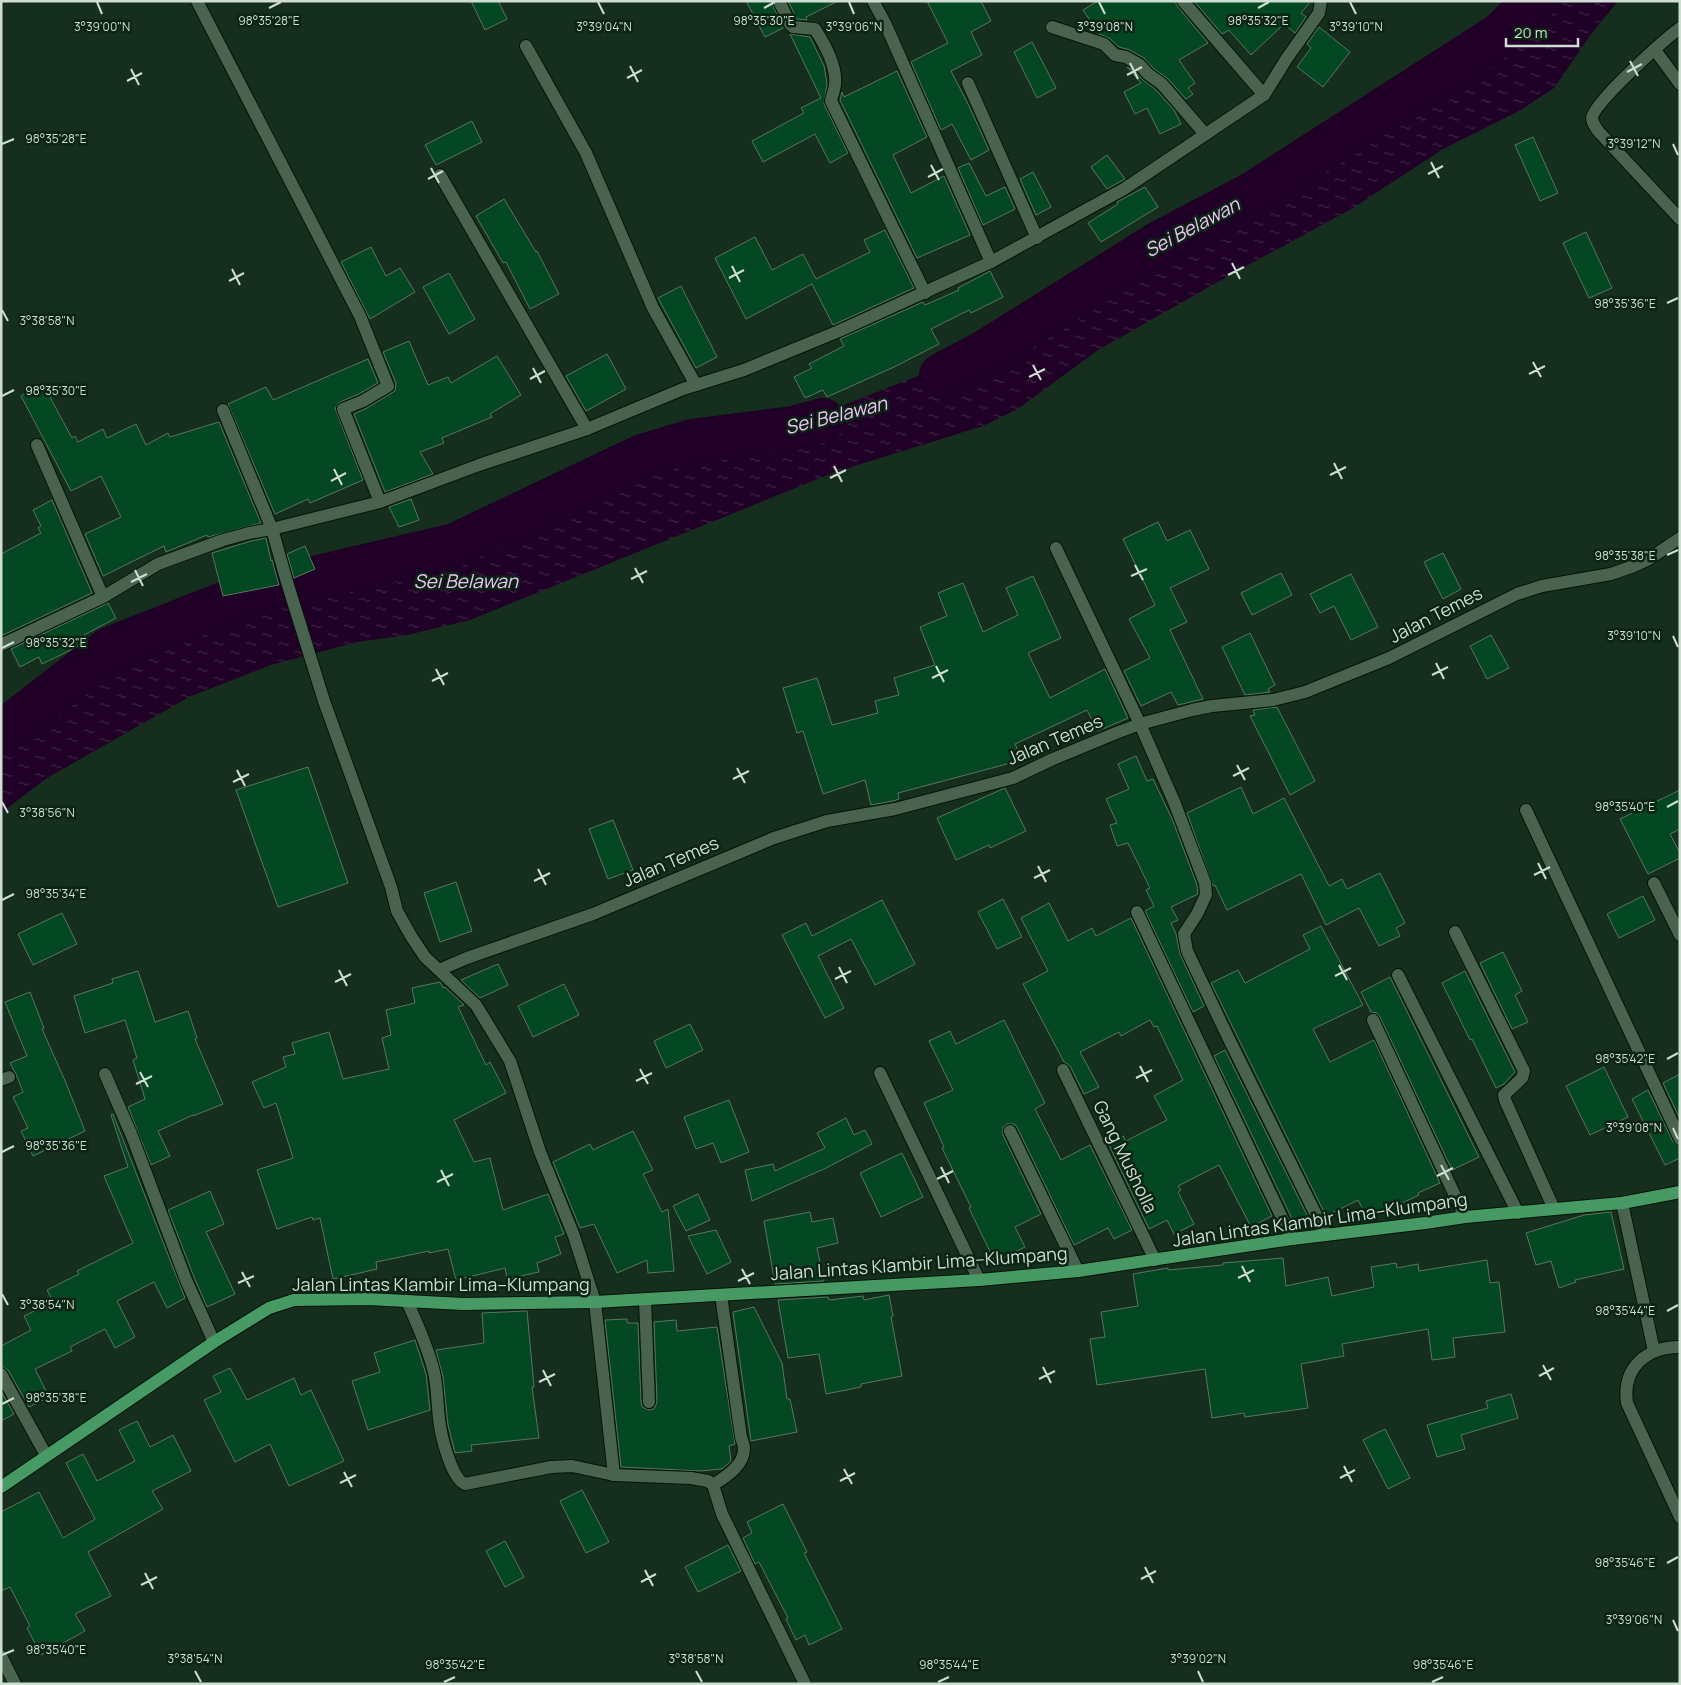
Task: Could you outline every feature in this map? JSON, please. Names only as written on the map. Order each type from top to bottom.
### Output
[{"type":"main road","name":"Jalan Lintas Klambir Lima–Klumpang","points":[[1,1487],[214,1342],[269,1308],[294,1300],[368,1299],[462,1304],[595,1302],[979,1280],[1078,1271],[1292,1239],[1465,1217],[1622,1203],[1680,1192]]},
{"type":"street","points":[[197,1],[360,316],[388,386],[363,401],[343,409],[380,502]]},
{"type":"street","points":[[779,1],[793,27],[815,29],[823,41],[834,69],[835,85],[831,101],[924,293]]},
{"type":"street","points":[[873,1],[885,23],[991,262]]},
{"type":"street","points":[[1183,1],[1264,95]]},
{"type":"street","points":[[1,645],[103,597],[158,564],[223,540],[249,533],[272,530],[380,502],[587,429],[696,385],[754,366],[847,327],[991,262],[1124,189],[1264,95],[1287,58],[1319,13],[1321,1]]},
{"type":"street","points":[[1052,27],[1104,44],[1115,55],[1140,65],[1148,74],[1162,84],[1205,134]]},
{"type":"street","points":[[1680,28],[1608,94],[1595,109],[1592,117],[1599,132],[1680,220]]},
{"type":"street","points":[[526,46],[586,153],[653,308],[696,385]]},
{"type":"street","points":[[1655,50],[1680,84]]},
{"type":"street","points":[[968,83],[1037,238]]},
{"type":"street","points":[[440,176],[587,429]]},
{"type":"street","points":[[223,410],[272,530],[286,582],[324,701],[391,887],[397,911],[425,956],[476,1005],[510,1061],[540,1152],[574,1236],[595,1302],[614,1475]]},
{"type":"street","points":[[37,445],[103,597]]},
{"type":"street","name":"Jalan Temes","points":[[439,970],[467,958],[594,914],[774,838],[827,821],[895,809],[1013,778],[1053,759],[1140,724],[1192,710],[1273,700],[1305,692],[1390,658],[1517,594],[1542,586],[1611,574],[1649,559],[1680,538]]},
{"type":"street","points":[[1056,548],[1140,724],[1175,804],[1205,882],[1206,895],[1184,934],[1187,951],[1226,1035],[1326,1235]]},
{"type":"street","points":[[1526,810],[1680,1139]]},
{"type":"street","points":[[1654,883],[1680,935]]},
{"type":"street","points":[[1137,912],[1292,1239]]},
{"type":"street","points":[[1455,932],[1524,1071],[1522,1078],[1504,1095],[1504,1100],[1554,1209]]},
{"type":"street","points":[[1398,975],[1518,1213]]},
{"type":"street","points":[[1373,1020],[1465,1217]]},
{"type":"street","name":"Gang Musholla","points":[[1063,1070],[1155,1260]]},
{"type":"street","points":[[880,1073],[979,1280]]},
{"type":"street","points":[[104,1074],[145,1166],[186,1280],[214,1342]]},
{"type":"street","points":[[1010,1131],[1078,1271]]},
{"type":"street","points":[[1622,1203],[1654,1351]]},
{"type":"street","points":[[713,1485],[732,1472],[740,1461],[744,1449],[721,1295]]},
{"type":"street","points":[[645,1300],[649,1402]]},
{"type":"street","points":[[406,1301],[423,1338],[437,1396],[440,1426],[455,1473],[461,1482],[465,1484],[551,1467],[572,1466],[614,1475],[691,1478],[708,1481],[713,1485],[722,1514],[805,1684]]},
{"type":"street","points":[[1680,1347],[1669,1347],[1654,1351],[1638,1361],[1628,1380],[1626,1391],[1627,1403],[1680,1518]]},
{"type":"street","points":[[1,1374],[46,1455]]},
{"type":"street","points":[[1,1656],[15,1684]]},
{"type":"water","name":"Sei Belawan","points":[[1541,1],[1618,1],[1591,34],[1554,88],[1519,111],[1443,149],[1353,208],[1098,350],[1019,408],[983,426],[835,472],[470,620],[407,635],[357,642],[271,665],[189,697],[47,778],[1,813],[1,733],[27,714],[140,654],[214,625],[373,577],[702,452],[826,412],[1038,329],[1179,254],[1387,110],[1465,65]]},
{"type":"building","points":[[471,1],[498,1],[507,19],[485,30]]},
{"type":"building","points":[[746,1],[771,1],[783,28],[765,37]]},
{"type":"building","points":[[788,1],[838,1],[806,17],[807,20],[797,19]]},
{"type":"building","points":[[927,1],[981,1],[991,21],[971,32],[982,55],[951,71],[989,150],[971,160],[952,124],[941,130],[911,62],[948,43]]},
{"type":"building","points":[[1098,1],[1175,1],[1177,6],[1208,43],[1179,60],[1195,83],[1188,88],[1193,94],[1186,99],[1168,79],[1153,68],[1144,58],[1130,50],[1119,47],[1109,38],[1099,34],[1083,10]]},
{"type":"building","points":[[1194,1],[1311,1],[1301,13],[1306,17],[1295,33],[1284,24],[1251,55],[1229,30],[1222,34]]},
{"type":"building","points":[[1319,27],[1350,52],[1323,87],[1297,67],[1311,48],[1307,44]]},
{"type":"building","points":[[790,34],[810,37],[824,66],[827,84],[824,104],[848,153],[830,163],[815,134],[763,162],[752,141],[804,113],[801,108],[821,98]]},
{"type":"building","points":[[1032,42],[1056,88],[1037,98],[1014,52]]},
{"type":"building","points":[[1127,67],[1135,71],[1156,90],[1174,110],[1181,124],[1160,134],[1147,108],[1135,114],[1124,92],[1141,83]]},
{"type":"building","points":[[897,71],[927,137],[893,155],[911,193],[944,176],[970,235],[917,258],[840,100],[842,92],[844,97]]},
{"type":"building","points":[[472,121],[482,142],[436,165],[425,145]]},
{"type":"building","points":[[1533,137],[1558,193],[1540,201],[1515,145]]},
{"type":"building","points":[[1107,155],[1125,179],[1107,189],[1091,167]]},
{"type":"building","points":[[969,163],[986,196],[1005,187],[1015,209],[983,225],[958,168]]},
{"type":"building","points":[[1033,172],[1051,207],[1036,215],[1020,179]]},
{"type":"building","points":[[1145,187],[1158,207],[1101,242],[1088,223],[1118,204],[1117,202]]},
{"type":"building","points":[[504,199],[537,251],[559,294],[530,309],[506,262],[503,263],[476,216]]},
{"type":"building","points":[[885,230],[914,288],[833,325],[812,284],[746,319],[715,258],[755,237],[772,270],[803,254],[816,279],[870,252],[864,240]]},
{"type":"building","points":[[1586,232],[1612,288],[1589,298],[1563,243]]},
{"type":"building","points":[[371,247],[386,276],[400,268],[415,292],[370,319],[341,262]]},
{"type":"building","points":[[990,271],[1003,297],[971,313],[969,310],[931,329],[939,344],[894,367],[827,397],[823,390],[805,398],[794,377],[812,368],[809,364],[844,346],[840,339],[923,302],[925,305],[959,290],[958,288]]},
{"type":"building","points":[[449,273],[475,319],[449,334],[423,287]]},
{"type":"building","points":[[681,286],[717,357],[696,368],[658,298]]},
{"type":"building","points":[[409,341],[428,385],[448,377],[451,383],[497,356],[521,395],[490,414],[492,417],[442,438],[444,443],[420,452],[433,474],[385,492],[354,414],[395,391],[396,383],[383,352]]},
{"type":"building","points":[[607,354],[626,389],[586,411],[566,376]]},
{"type":"building","points":[[368,359],[378,383],[340,402],[335,408],[363,480],[310,503],[308,499],[275,514],[228,404],[266,387],[273,400]]},
{"type":"building","points":[[43,384],[72,438],[75,436],[78,442],[103,429],[107,438],[136,424],[146,445],[168,433],[170,437],[219,422],[261,523],[208,537],[207,535],[166,552],[164,546],[103,576],[85,534],[121,517],[101,476],[71,491],[21,396]]},
{"type":"building","points":[[411,499],[419,520],[399,527],[389,507]]},
{"type":"building","points":[[52,500],[92,593],[3,635],[1,632],[1,554],[41,533],[38,528],[41,526],[33,510]]},
{"type":"building","points":[[1158,522],[1167,541],[1190,530],[1209,569],[1170,588],[1187,622],[1170,630],[1203,699],[1178,705],[1171,692],[1141,706],[1124,671],[1150,658],[1129,619],[1155,605],[1123,539]]},
{"type":"building","points":[[266,538],[279,585],[223,596],[212,553]]},
{"type":"building","points":[[305,546],[315,569],[294,578],[287,554]]},
{"type":"building","points":[[1443,553],[1461,589],[1443,599],[1424,562]]},
{"type":"building","points":[[1281,573],[1292,595],[1252,615],[1241,593]]},
{"type":"building","points":[[1351,574],[1378,627],[1351,640],[1334,606],[1320,613],[1310,594]]},
{"type":"building","points":[[1033,576],[1061,638],[1028,653],[1050,698],[1105,669],[1128,718],[1098,731],[1087,710],[1015,744],[1022,760],[898,793],[899,799],[893,801],[871,805],[865,780],[823,794],[803,731],[797,733],[783,688],[817,678],[832,725],[878,713],[875,701],[899,695],[894,678],[935,665],[920,627],[947,616],[938,593],[963,583],[983,632],[1018,615],[1006,588]]},
{"type":"building","points":[[108,603],[116,618],[84,635],[87,642],[42,664],[39,657],[20,667],[11,649]]},
{"type":"building","points":[[1250,633],[1275,685],[1268,689],[1270,692],[1245,695],[1222,647]]},
{"type":"building","points":[[1491,635],[1509,668],[1487,679],[1470,646]]},
{"type":"building","points":[[1277,707],[1315,781],[1290,795],[1250,716],[1255,715],[1253,710]]},
{"type":"building","points":[[1136,756],[1147,781],[1153,779],[1173,821],[1197,885],[1198,894],[1171,907],[1178,920],[1171,923],[1176,934],[1180,954],[1204,1006],[1193,1012],[1145,911],[1154,906],[1146,890],[1150,888],[1128,843],[1117,846],[1110,825],[1117,823],[1106,799],[1129,789],[1118,764]]},
{"type":"building","points":[[308,767],[348,883],[278,907],[236,790]]},
{"type":"building","points":[[1241,787],[1253,814],[1284,798],[1329,886],[1342,879],[1347,889],[1380,873],[1405,923],[1396,928],[1400,936],[1379,946],[1359,908],[1326,925],[1301,874],[1227,910],[1215,885],[1213,886],[1187,813]]},
{"type":"building","points":[[1005,788],[1026,831],[990,848],[989,845],[956,860],[937,818]]},
{"type":"building","points":[[1680,790],[1680,829],[1670,834],[1680,853],[1680,858],[1648,874],[1620,819]]},
{"type":"building","points":[[613,820],[633,870],[608,879],[589,829]]},
{"type":"building","points":[[456,882],[472,931],[440,942],[424,893]]},
{"type":"building","points":[[1643,896],[1655,920],[1619,938],[1607,914]]},
{"type":"building","points":[[1003,899],[1022,937],[997,949],[978,912]]},
{"type":"building","points":[[882,900],[915,964],[875,985],[851,939],[818,956],[844,1008],[825,1018],[782,935],[806,923],[812,936]]},
{"type":"building","points":[[1049,903],[1068,941],[1092,928],[1096,936],[1131,918],[1272,1216],[1251,1227],[1219,1165],[1178,1186],[1181,1190],[1178,1192],[1194,1224],[1174,1234],[1167,1220],[1149,1229],[1108,1143],[1123,1136],[1126,1141],[1167,1120],[1154,1096],[1183,1080],[1157,1026],[1154,1027],[1150,1020],[1121,1036],[1119,1032],[1080,1052],[1099,1087],[1084,1094],[1070,1066],[1064,1062],[1023,984],[1048,971],[1021,918]]},
{"type":"building","points":[[62,913],[77,944],[33,965],[18,934]]},
{"type":"building","points":[[1321,926],[1363,1005],[1313,1029],[1330,1062],[1374,1040],[1440,1183],[1368,1219],[1358,1200],[1326,1216],[1211,983],[1238,970],[1245,983],[1310,949],[1303,935]]},
{"type":"building","points":[[1503,952],[1522,991],[1515,995],[1528,1022],[1512,1029],[1480,963]]},
{"type":"building","points":[[498,964],[508,985],[480,998],[461,980]]},
{"type":"building","points":[[138,971],[155,1022],[188,1011],[197,1038],[195,1039],[223,1104],[158,1131],[170,1156],[151,1165],[128,1107],[145,1099],[133,1060],[137,1058],[125,1020],[85,1033],[74,996],[113,983],[112,979]]},
{"type":"building","points":[[1465,971],[1515,1072],[1504,1084],[1496,1088],[1442,983]]},
{"type":"building","points":[[1390,977],[1479,1157],[1452,1170],[1380,1017],[1377,1013],[1371,1012],[1361,992]]},
{"type":"building","points":[[440,982],[443,988],[445,987],[464,1005],[458,1007],[486,1065],[490,1062],[506,1093],[454,1120],[474,1162],[490,1158],[503,1210],[548,1194],[564,1234],[555,1237],[561,1254],[537,1263],[539,1272],[507,1279],[505,1268],[456,1280],[448,1249],[376,1262],[377,1269],[333,1279],[320,1218],[313,1220],[312,1217],[277,1229],[257,1170],[293,1158],[276,1103],[264,1108],[252,1082],[286,1067],[283,1057],[295,1054],[292,1043],[329,1032],[343,1079],[389,1069],[382,1038],[391,1035],[386,1010],[415,1003],[412,988]]},
{"type":"building","points":[[564,984],[579,1015],[533,1037],[518,1006]]},
{"type":"building","points":[[30,992],[44,1028],[42,1029],[85,1131],[33,1156],[21,1131],[28,1128],[13,1097],[23,1092],[10,1063],[27,1056],[5,1002]]},
{"type":"building","points":[[1004,1020],[1045,1103],[1035,1109],[1061,1160],[1090,1145],[1132,1230],[1114,1239],[1108,1228],[1074,1245],[1017,1127],[1014,1124],[1007,1124],[1003,1127],[1003,1135],[1041,1214],[1015,1227],[1025,1247],[995,1262],[942,1148],[944,1147],[924,1103],[953,1090],[929,1041],[950,1031],[956,1044]]},
{"type":"building","points":[[690,1024],[703,1050],[666,1068],[654,1041]]},
{"type":"building","points":[[1225,1050],[1309,1219],[1295,1225],[1214,1056]]},
{"type":"building","points":[[1604,1067],[1628,1117],[1590,1135],[1566,1086]]},
{"type":"building","points":[[1680,1074],[1680,1119],[1663,1083]]},
{"type":"building","points":[[1648,1090],[1673,1142],[1680,1147],[1680,1158],[1665,1165],[1632,1099]]},
{"type":"building","points":[[729,1100],[749,1152],[721,1163],[713,1143],[696,1149],[684,1117]]},
{"type":"building","points":[[113,1114],[185,1298],[167,1308],[154,1282],[117,1301],[135,1337],[115,1348],[105,1329],[70,1347],[72,1351],[35,1369],[49,1397],[29,1407],[8,1370],[1,1366],[1,1346],[31,1330],[24,1316],[53,1302],[47,1290],[79,1274],[77,1271],[133,1243],[104,1176],[128,1167],[111,1115]]},
{"type":"building","points":[[846,1118],[854,1135],[865,1130],[872,1144],[826,1168],[752,1201],[745,1170],[773,1164],[775,1171],[825,1148],[817,1133]]},
{"type":"building","points":[[633,1131],[653,1170],[643,1174],[662,1212],[668,1209],[674,1271],[648,1273],[647,1260],[617,1273],[594,1224],[580,1228],[553,1162],[590,1144],[593,1150]]},
{"type":"building","points":[[902,1153],[923,1197],[881,1217],[860,1173]]},
{"type":"building","points":[[210,1191],[224,1224],[206,1232],[235,1294],[207,1307],[168,1210]]},
{"type":"building","points":[[698,1194],[710,1220],[686,1231],[673,1206]]},
{"type":"building","points":[[810,1212],[812,1222],[833,1218],[838,1243],[817,1248],[824,1281],[775,1284],[764,1221]]},
{"type":"building","points":[[1611,1212],[1624,1269],[1575,1280],[1576,1282],[1559,1288],[1551,1261],[1536,1265],[1526,1233],[1584,1215]]},
{"type":"building","points":[[716,1230],[731,1262],[707,1274],[688,1236]]},
{"type":"building","points":[[1283,1258],[1286,1286],[1328,1277],[1332,1296],[1374,1287],[1371,1267],[1396,1263],[1397,1268],[1418,1264],[1419,1271],[1487,1260],[1490,1283],[1499,1282],[1505,1332],[1453,1338],[1455,1357],[1432,1360],[1428,1329],[1342,1344],[1344,1356],[1301,1364],[1308,1408],[1245,1417],[1244,1413],[1212,1418],[1205,1369],[1097,1385],[1090,1339],[1105,1337],[1101,1312],[1138,1306],[1133,1274],[1168,1268],[1168,1270]]},
{"type":"building","points":[[889,1295],[893,1316],[891,1317],[902,1376],[861,1384],[861,1387],[826,1394],[819,1354],[788,1358],[778,1300],[828,1297],[829,1300],[863,1296],[864,1300]]},
{"type":"building","points":[[754,1307],[782,1363],[787,1399],[790,1399],[797,1432],[751,1441],[733,1312]]},
{"type":"building","points":[[527,1311],[534,1387],[532,1387],[539,1438],[471,1445],[472,1451],[455,1453],[448,1425],[443,1377],[436,1350],[484,1343],[482,1313]]},
{"type":"building","points":[[627,1319],[627,1323],[638,1323],[641,1402],[642,1407],[649,1410],[654,1409],[657,1402],[654,1322],[676,1320],[677,1331],[717,1327],[735,1444],[729,1446],[731,1461],[722,1469],[699,1471],[621,1467],[605,1320]]},
{"type":"building","points":[[415,1340],[426,1374],[430,1410],[368,1430],[352,1381],[380,1372],[374,1353]]},
{"type":"building","points":[[230,1368],[247,1400],[294,1378],[301,1395],[311,1390],[344,1461],[289,1486],[270,1444],[235,1462],[204,1400],[221,1392],[213,1376]]},
{"type":"building","points":[[1,1391],[14,1414],[1,1421]]},
{"type":"building","points":[[1511,1394],[1518,1418],[1461,1435],[1465,1449],[1437,1457],[1427,1425],[1488,1408],[1486,1401]]},
{"type":"building","points":[[137,1421],[150,1447],[173,1435],[191,1471],[152,1491],[163,1509],[88,1552],[111,1596],[75,1614],[85,1631],[41,1655],[27,1628],[30,1626],[10,1587],[1,1591],[1,1512],[39,1492],[63,1538],[95,1519],[66,1463],[83,1454],[97,1481],[135,1461],[119,1430]]},
{"type":"building","points":[[1385,1429],[1410,1478],[1388,1489],[1363,1440]]},
{"type":"building","points":[[582,1490],[609,1542],[586,1553],[560,1501]]},
{"type":"building","points":[[783,1504],[807,1552],[804,1553],[842,1629],[809,1645],[805,1635],[796,1640],[786,1619],[788,1618],[759,1562],[755,1564],[743,1538],[752,1533],[747,1522]]},
{"type":"building","points":[[505,1541],[524,1577],[505,1587],[486,1551]]},
{"type":"building","points":[[728,1545],[741,1571],[698,1592],[685,1567]]},
{"type":"waterway","name":"Sei Belawan","points":[[941,375],[985,352],[1159,243],[1252,194],[1501,34],[1534,1]]},
{"type":"waterway","name":"Sei Belawan","points":[[1,733],[109,649],[254,592],[455,545],[642,456],[692,441],[793,428],[823,420]]}]
